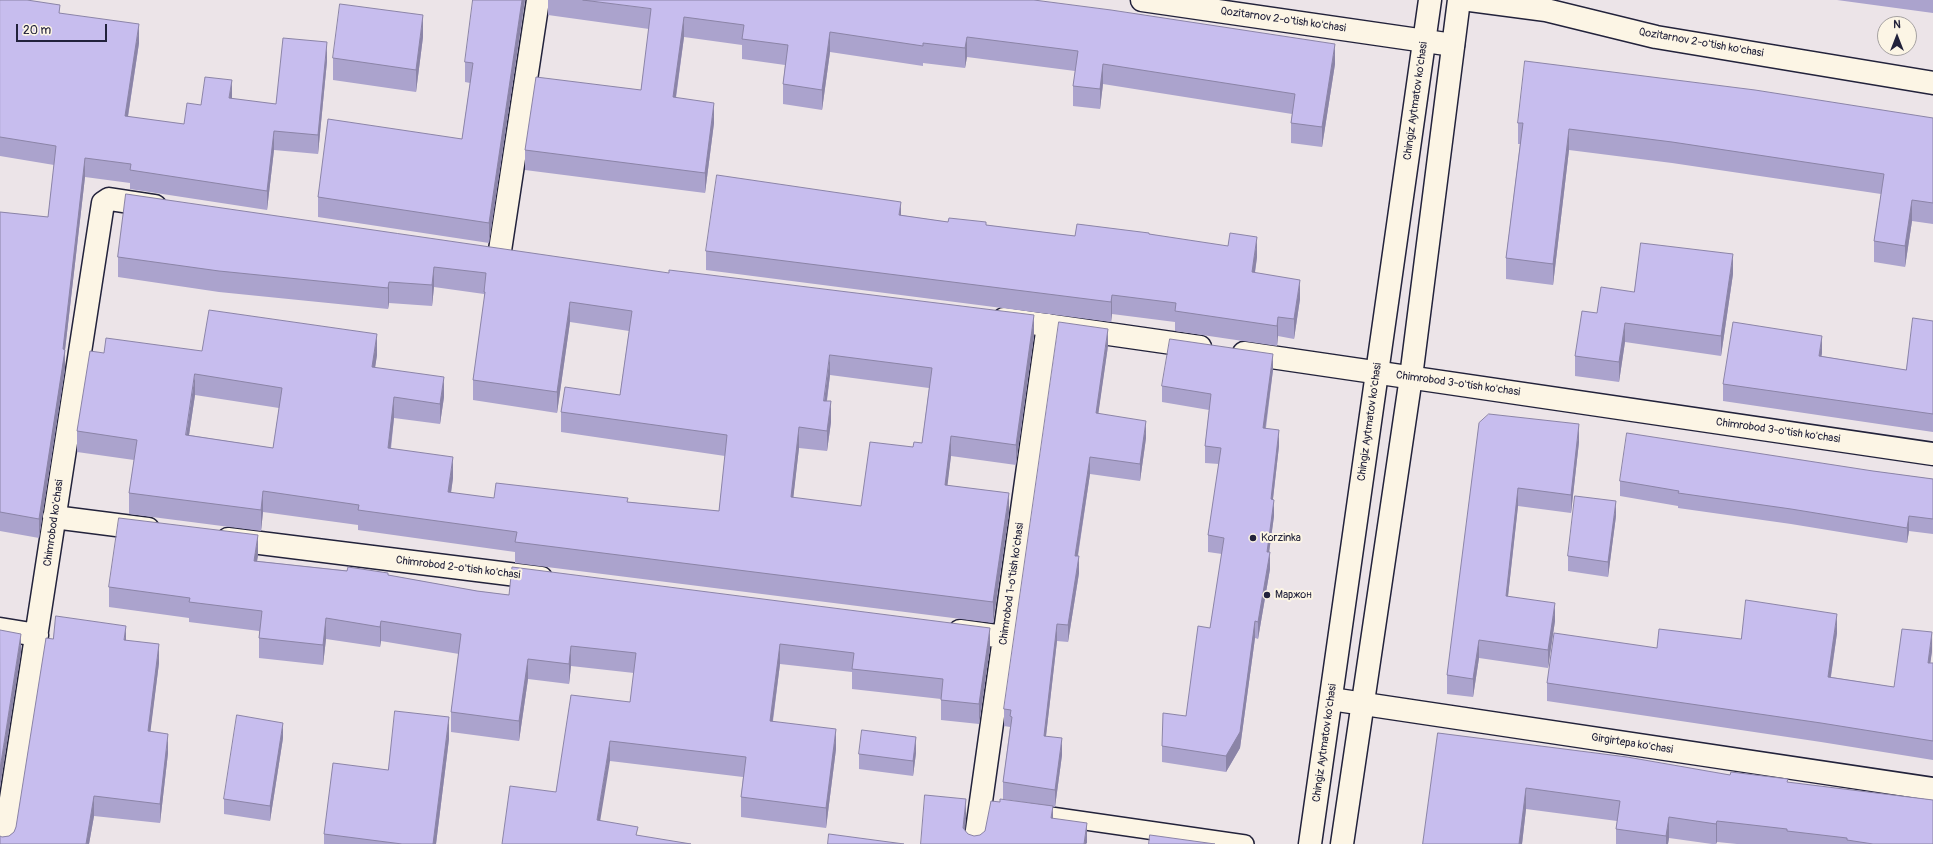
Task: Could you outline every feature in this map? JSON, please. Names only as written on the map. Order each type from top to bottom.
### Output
[{"type":"street","points":[[476,253],[507,258],[538,0]]},
{"type":"street","name":"Qozitarnov 2-o'tish ko'chasi","points":[[1142,0],[1453,45]]},
{"type":"street","name":"Chingiz Aytmatov ko'chasi","points":[[1310,844],[1430,0]]},
{"type":"street","points":[[1342,844],[1411,377],[1459,0]]},
{"type":"street","name":"Qozitarnov 2-o'tish ko'chasi","points":[[1470,0],[1547,5],[1656,36],[1933,83]]},
{"type":"street","name":"Chimrobod ko'chasi","points":[[6,844],[38,635],[54,517],[103,203],[109,200],[172,209]]},
{"type":"street","name":"Chimrobod 3-o'tish ko'chasi","points":[[985,317],[1377,372],[1933,454]]},
{"type":"street","name":"Chimrobod 1-o'tish ko'chasi","points":[[975,844],[996,808],[1004,637],[1048,325]]},
{"type":"street","points":[[54,517],[165,531]]},
{"type":"street","name":"Chimrobod 2-o'tish ko'chasi","points":[[205,536],[561,581]]},
{"type":"street","points":[[0,629],[38,635]]},
{"type":"street","points":[[941,629],[1004,637]]},
{"type":"street","name":"Girgirtepa ko'chasi","points":[[1331,699],[1933,789]]},
{"type":"lane","points":[[996,808],[1245,844]]},
{"type":"building","points":[[0,0],[27,0],[60,5],[59,13],[139,24],[125,116],[184,124],[187,103],[201,105],[205,77],[232,80],[229,98],[276,104],[283,38],[327,42],[318,135],[274,131],[267,191],[130,170],[131,164],[85,158],[63,349],[65,350],[39,519],[0,512],[0,212],[48,217],[56,146],[0,137]]},
{"type":"building","points":[[473,0],[522,0],[489,223],[318,197],[328,119],[462,139],[473,63],[465,62]]},
{"type":"building","points":[[583,0],[1034,0],[1111,10],[1335,44],[1322,127],[1291,123],[1295,94],[1103,64],[1100,89],[1073,86],[1078,51],[967,37],[965,48],[923,43],[923,46],[830,32],[822,90],[783,84],[788,45],[742,39],[744,25],[684,17],[673,97],[714,103],[705,173],[525,150],[536,77],[641,90],[651,9]]},
{"type":"building","points":[[340,4],[423,15],[416,70],[333,58]]},
{"type":"building","points":[[1525,61],[1755,90],[1933,118],[1933,203],[1912,200],[1905,246],[1874,241],[1884,174],[1672,142],[1569,129],[1553,264],[1506,258],[1523,123],[1518,123]]},
{"type":"building","points":[[717,175],[901,202],[899,215],[948,222],[949,218],[986,222],[986,225],[1075,236],[1077,224],[1149,233],[1228,246],[1230,233],[1257,237],[1252,272],[1300,280],[1294,319],[1278,317],[1277,326],[1175,311],[1176,303],[1112,295],[1111,302],[706,251]]},
{"type":"building","points":[[126,194],[669,273],[669,270],[1034,315],[1016,445],[951,436],[945,485],[1009,493],[993,602],[515,542],[517,532],[358,510],[359,505],[263,491],[261,510],[129,493],[137,440],[77,431],[90,351],[104,353],[106,338],[202,351],[209,310],[377,334],[372,367],[444,377],[440,404],[394,397],[388,448],[453,457],[448,492],[494,498],[496,483],[628,498],[627,502],[719,511],[727,435],[561,412],[565,387],[620,395],[632,311],[570,302],[557,392],[473,380],[485,292],[486,273],[434,267],[432,285],[389,282],[388,288],[219,271],[118,257]],"holes":[[[830,355],[932,368],[922,443],[914,442],[913,447],[870,442],[861,506],[791,497],[799,427],[827,431],[831,401],[824,401]],[[195,374],[282,388],[273,448],[186,435]]]},
{"type":"building","points":[[1641,243],[1733,254],[1721,336],[1625,323],[1619,362],[1575,356],[1582,311],[1597,313],[1601,287],[1634,292]]},
{"type":"building","points":[[1913,318],[1933,321],[1933,414],[1723,384],[1733,322],[1822,336],[1819,356],[1906,370]]},
{"type":"building","points":[[1059,322],[1108,329],[1096,413],[1146,421],[1140,464],[1090,457],[1075,556],[1079,556],[1068,625],[1057,624],[1044,736],[1062,738],[1055,790],[1003,782],[1012,717],[1010,716],[1011,710],[1004,709]]},
{"type":"building","points":[[1170,339],[1273,354],[1263,428],[1279,430],[1271,499],[1274,500],[1267,552],[1270,552],[1258,622],[1255,621],[1240,732],[1226,756],[1162,746],[1163,713],[1186,716],[1198,626],[1210,628],[1224,538],[1208,535],[1221,448],[1205,446],[1211,394],[1162,386]]},
{"type":"building","points":[[1489,414],[1579,424],[1571,495],[1518,488],[1506,596],[1555,603],[1548,650],[1479,640],[1473,679],[1447,675],[1479,423]]},
{"type":"building","points":[[1627,433],[1933,479],[1933,519],[1909,516],[1907,528],[1791,509],[1678,493],[1679,491],[1620,481]]},
{"type":"building","points":[[1575,496],[1616,501],[1608,562],[1568,556]]},
{"type":"building","points":[[119,518],[258,535],[254,561],[347,571],[348,567],[388,573],[388,575],[477,591],[509,595],[512,567],[990,628],[979,704],[941,700],[943,679],[852,669],[854,653],[780,644],[770,721],[836,729],[826,808],[741,797],[746,757],[610,741],[597,820],[638,827],[636,835],[691,844],[502,844],[510,786],[556,792],[571,695],[630,702],[636,653],[571,646],[569,664],[528,659],[519,721],[451,712],[461,634],[381,621],[380,627],[326,618],[323,645],[259,638],[262,611],[189,602],[190,598],[109,587]]},
{"type":"building","points":[[1746,600],[1837,614],[1828,677],[1894,687],[1902,629],[1932,632],[1928,663],[1933,663],[1933,741],[1547,683],[1554,633],[1657,648],[1659,629],[1741,639]]},
{"type":"building","points":[[56,616],[126,626],[124,640],[159,644],[148,731],[168,734],[160,804],[94,796],[86,844],[0,844],[0,836],[9,836],[14,832],[16,827],[46,638],[53,639]]},
{"type":"building","points":[[0,630],[21,634],[0,769]]},
{"type":"building","points":[[395,711],[449,717],[433,844],[402,844],[324,834],[333,763],[388,770]]},
{"type":"building","points":[[237,715],[283,723],[270,806],[224,799]]},
{"type":"building","points":[[862,730],[916,737],[913,761],[859,754]]},
{"type":"building","points":[[1438,733],[1627,757],[1730,775],[1731,772],[1788,779],[1787,782],[1933,800],[1933,844],[1873,844],[1847,840],[1847,838],[1787,831],[1787,829],[1717,821],[1716,824],[1669,817],[1666,836],[1616,829],[1620,801],[1526,788],[1519,844],[1423,844]]},
{"type":"building","points":[[925,795],[966,799],[963,828],[968,834],[974,836],[980,835],[985,831],[991,801],[1000,802],[1000,799],[1053,806],[1051,818],[1087,823],[1084,844],[921,844]]},
{"type":"building","points":[[829,834],[904,844],[828,844]]},
{"type":"building","points":[[1150,835],[1215,844],[1149,844]]},
{"type":"place","name":"Korzinka","points":[[1253,538]]},
{"type":"place","name":"Маржон","points":[[1267,595]]}]
